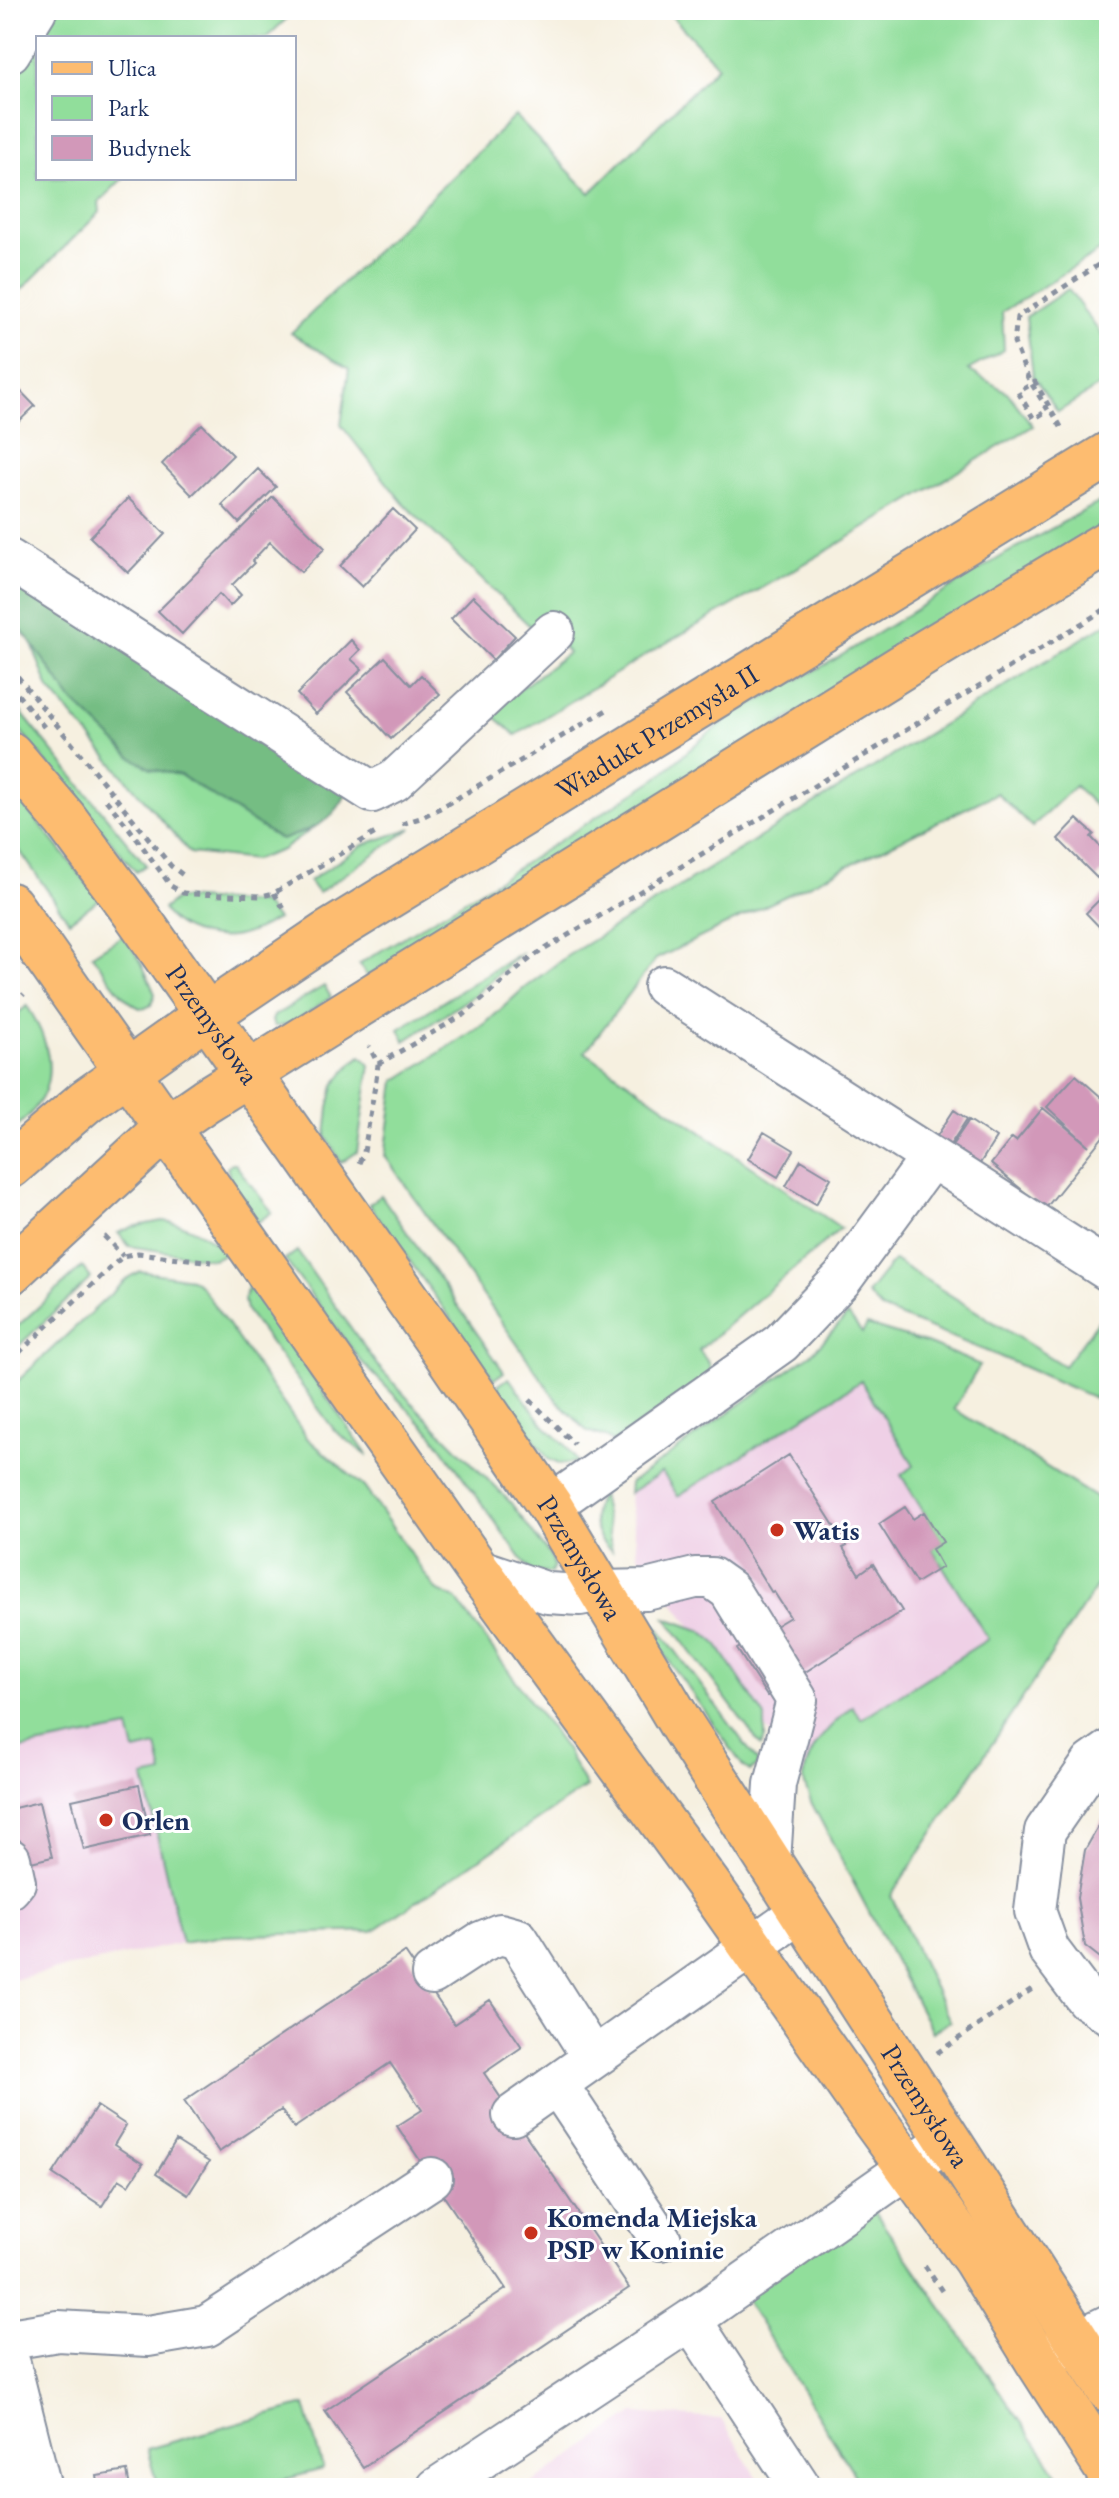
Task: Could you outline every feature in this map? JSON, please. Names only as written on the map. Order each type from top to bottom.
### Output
[{"type":"main road","name":"Wiadukt Przemysła II","points":[[10,1166],[86,1101],[309,946],[1109,454]]},
{"type":"main road","points":[[10,1272],[167,1127],[248,1072],[1109,542]]},
{"type":"main road","name":"Przemysłowa","points":[[10,754],[65,819],[248,1072],[550,1506],[674,1713],[949,2139],[1093,2333],[1109,2390]]},
{"type":"main road","name":"Przemysłowa","points":[[10,905],[477,1569],[975,2259],[1109,2472]]},
{"type":"street","points":[[10,52],[36,10]]},
{"type":"street","points":[[10,560],[372,792],[394,781],[554,632]]},
{"type":"street","points":[[664,986],[1109,1271]]},
{"type":"street","points":[[550,1506],[781,1343],[842,1279],[931,1158]]},
{"type":"street","points":[[477,1569],[548,1593],[580,1595],[601,1591],[646,1590],[695,1578],[712,1578],[729,1590],[797,1700],[775,1784],[770,1862]]},
{"type":"street","points":[[1101,2013],[1049,1950],[1035,1911],[1045,1831],[1092,1763],[1109,1751]]},
{"type":"street","points":[[10,1859],[15,1882],[10,1888]]},
{"type":"street","points":[[513,2115],[802,1911]]},
{"type":"street","points":[[432,1974],[481,1942],[500,1934],[518,1939],[593,2058]]},
{"type":"street","points":[[557,2084],[661,2240]]},
{"type":"street","points":[[437,2488],[691,2320],[949,2139]]},
{"type":"street","points":[[10,2339],[58,2331],[148,2336],[207,2326],[432,2178]]},
{"type":"street","points":[[691,2320],[801,2488]]},
{"type":"street","points":[[1037,2360],[1093,2333]]},
{"type":"street","points":[[10,2364],[41,2488]]},
{"type":"path","points":[[1061,427],[1035,382],[1027,387],[1018,392],[1034,419],[1048,410],[1041,399],[1035,389],[1028,378],[1014,343],[1017,317],[1109,258]]},
{"type":"path","points":[[378,1064],[465,1014],[532,957],[1109,607]]},
{"type":"path","points":[[10,667],[171,866],[187,878]]},
{"type":"path","points":[[274,893],[309,946]]},
{"type":"path","points":[[327,1186],[361,1161],[378,1064],[348,1010]]},
{"type":"path","points":[[10,1361],[123,1256],[138,1253],[220,1262],[248,1244]]},
{"type":"path","points":[[907,2075],[1062,1968]]},
{"type":"shaded area","points":[[826,1365],[868,1378],[1022,1631],[801,1776],[638,1554],[629,1493]]},
{"type":"shaded area","points":[[130,1728],[135,1751],[157,1745],[163,1774],[144,1779],[182,1943],[10,1980],[10,1751]]},
{"type":"shaded area","points":[[635,2413],[721,2419],[764,2488],[525,2488]]},
{"type":"green space","points":[[58,10],[296,10],[268,36],[41,36]]},
{"type":"green space","points":[[666,10],[1109,10],[1109,245],[1002,312],[1004,350],[968,370],[1007,392],[1033,426],[516,735],[489,712],[568,653],[547,626],[534,630],[403,503],[341,425],[349,369],[291,333],[515,116],[590,193],[718,66]]},
{"type":"green space","points":[[36,44],[36,180],[121,180],[99,202],[100,212],[10,301],[10,86]]},
{"type":"green space","points":[[1068,289],[1109,345],[1109,380],[1058,412],[1033,376],[1026,317]]},
{"type":"green space","points":[[1109,497],[1109,523],[367,976],[359,964],[657,778],[735,714],[834,660],[1007,553]]},
{"type":"green space","points":[[10,572],[347,791],[342,802],[321,823],[281,840],[180,775],[151,769],[130,756],[71,699],[10,617]]},
{"type":"green space","points":[[1109,622],[1109,820],[1075,786],[1032,827],[997,793],[656,959],[585,1052],[841,1228],[699,1350],[710,1365],[711,1376],[613,1442],[587,1431],[555,1398],[385,1156],[395,1081],[486,1023],[523,989],[567,956]]},
{"type":"green space","points":[[31,642],[71,699],[151,769],[180,775],[281,840],[312,829],[282,850],[254,860],[190,853],[49,689]]},
{"type":"green space","points":[[10,699],[146,865],[136,872],[10,718]]},
{"type":"green space","points":[[10,787],[100,899],[69,921],[10,837]]},
{"type":"green space","points":[[412,828],[318,893],[309,881],[363,845]]},
{"type":"green space","points":[[177,898],[262,903],[277,919],[232,937],[198,934],[178,924],[163,909]]},
{"type":"green space","points":[[124,935],[142,964],[155,994],[151,1005],[144,1008],[126,998],[92,955]]},
{"type":"green space","points":[[522,952],[476,994],[405,1041],[399,1029]]},
{"type":"green space","points":[[324,986],[331,997],[289,1024],[274,1026],[274,1016]]},
{"type":"green space","points":[[27,1006],[45,1043],[49,1070],[43,1096],[17,1127],[10,1120],[10,1068],[18,1013]]},
{"type":"green space","points":[[361,1056],[370,1065],[357,1152],[341,1163],[326,1136],[329,1108],[334,1085]]},
{"type":"green space","points":[[232,1163],[272,1212],[258,1222],[230,1179],[227,1167]]},
{"type":"green space","points":[[381,1195],[504,1372],[494,1379],[369,1204]]},
{"type":"green space","points":[[162,1221],[197,1231],[227,1253],[213,1259],[129,1246],[118,1233]]},
{"type":"green space","points":[[297,1251],[377,1365],[510,1502],[552,1559],[554,1567],[551,1573],[531,1572],[432,1434],[361,1361],[285,1260]]},
{"type":"green space","points":[[894,1260],[1064,1366],[1109,1307],[1109,1394],[1094,1398],[881,1309],[867,1294]]},
{"type":"green space","points":[[82,1267],[91,1278],[10,1354],[10,1333]]},
{"type":"green space","points":[[140,1271],[191,1279],[200,1285],[308,1439],[364,1487],[436,1590],[456,1599],[566,1750],[586,1787],[373,1931],[223,1936],[182,1943],[144,1778],[163,1774],[157,1746],[135,1751],[129,1728],[10,1751],[10,1388],[129,1277]]},
{"type":"green space","points":[[248,1285],[368,1456],[335,1431],[246,1310],[244,1300]]},
{"type":"green space","points":[[848,1315],[862,1333],[867,1325],[929,1344],[980,1365],[954,1409],[1098,1499],[1109,1480],[1109,1568],[891,1896],[950,2021],[932,2032],[811,1802],[804,1781],[806,1767],[815,1747],[828,1729],[852,1706],[861,1719],[988,1639],[932,1549],[942,1542],[901,1475],[914,1465],[861,1381],[678,1496],[662,1472],[629,1493],[630,1483],[811,1354]]},
{"type":"green space","points":[[509,1378],[545,1426],[578,1462],[559,1464],[548,1459],[497,1386]]},
{"type":"green space","points":[[601,1494],[612,1551],[600,1539],[594,1525],[595,1509]]},
{"type":"green space","points":[[651,1618],[758,1762],[756,1767],[750,1771],[743,1766],[653,1638],[645,1625]]},
{"type":"green space","points":[[666,1618],[702,1631],[716,1643],[765,1717],[765,1739],[761,1746]]},
{"type":"green space","points":[[871,2206],[1067,2488],[863,2488],[742,2294]]},
{"type":"green space","points":[[305,2405],[323,2469],[253,2488],[158,2488],[147,2449]]},
{"type":"building","points":[[10,380],[35,406],[10,430]]},
{"type":"building","points":[[202,424],[233,455],[192,495],[162,464]]},
{"type":"building","points":[[258,469],[276,487],[239,523],[222,505]]},
{"type":"building","points":[[273,497],[325,548],[301,572],[270,542],[232,585],[241,595],[230,606],[219,594],[182,634],[158,611]]},
{"type":"building","points":[[128,498],[165,534],[128,573],[90,537]]},
{"type":"building","points":[[393,509],[415,530],[362,587],[340,566]]},
{"type":"building","points":[[473,596],[515,636],[493,660],[451,619]]},
{"type":"building","points":[[351,640],[360,650],[351,659],[362,669],[316,714],[297,694]]},
{"type":"building","points":[[385,657],[411,685],[421,675],[440,694],[391,739],[347,692]]},
{"type":"building","points":[[1077,819],[1094,834],[1091,837],[1109,856],[1109,866],[1097,878],[1058,839]]},
{"type":"building","points":[[1109,890],[1109,937],[1086,913]]},
{"type":"building","points":[[1076,1075],[1109,1104],[1109,1129],[1045,1209],[991,1164],[1012,1138],[1016,1141],[1043,1108],[1089,1146],[1047,1107]]},
{"type":"building","points":[[954,1110],[967,1119],[948,1148],[935,1139]]},
{"type":"building","points":[[969,1120],[996,1138],[977,1168],[949,1150]]},
{"type":"building","points":[[764,1132],[794,1150],[778,1177],[748,1159]]},
{"type":"building","points":[[801,1160],[831,1178],[816,1204],[786,1186]]},
{"type":"building","points":[[789,1455],[847,1546],[843,1548],[859,1574],[873,1564],[902,1611],[767,1696],[737,1649],[790,1617],[715,1502]]},
{"type":"building","points":[[905,1507],[913,1519],[924,1512],[943,1542],[932,1549],[942,1567],[916,1583],[879,1524]]},
{"type":"building","points":[[139,1785],[150,1835],[84,1850],[72,1800]]},
{"type":"building","points":[[39,1802],[52,1857],[10,1867],[10,1809]]},
{"type":"building","points":[[1109,1808],[1109,1965],[1085,1946],[1077,1898],[1085,1850]]},
{"type":"building","name":"Komenda Miejska PSP w Koninie","points":[[405,1952],[454,2024],[490,2000],[522,2047],[484,2073],[629,2288],[363,2467],[325,2411],[506,2289],[397,2126],[422,2110],[390,2063],[294,2128],[281,2110],[219,2152],[184,2101]]},
{"type":"building","points":[[97,2106],[126,2125],[114,2145],[143,2164],[129,2185],[119,2179],[102,2206],[53,2174]]},
{"type":"building","points":[[176,2141],[209,2162],[188,2195],[156,2174]]},
{"type":"building","points":[[127,2471],[130,2488],[99,2488],[97,2476]]},
{"type":"place","name":"Watis","points":[[777,1530]]},
{"type":"place","name":"Orlen","points":[[106,1820]]},
{"type":"place","name":"Komenda Miejska PSP w Koninie","points":[[531,2233]]}]
